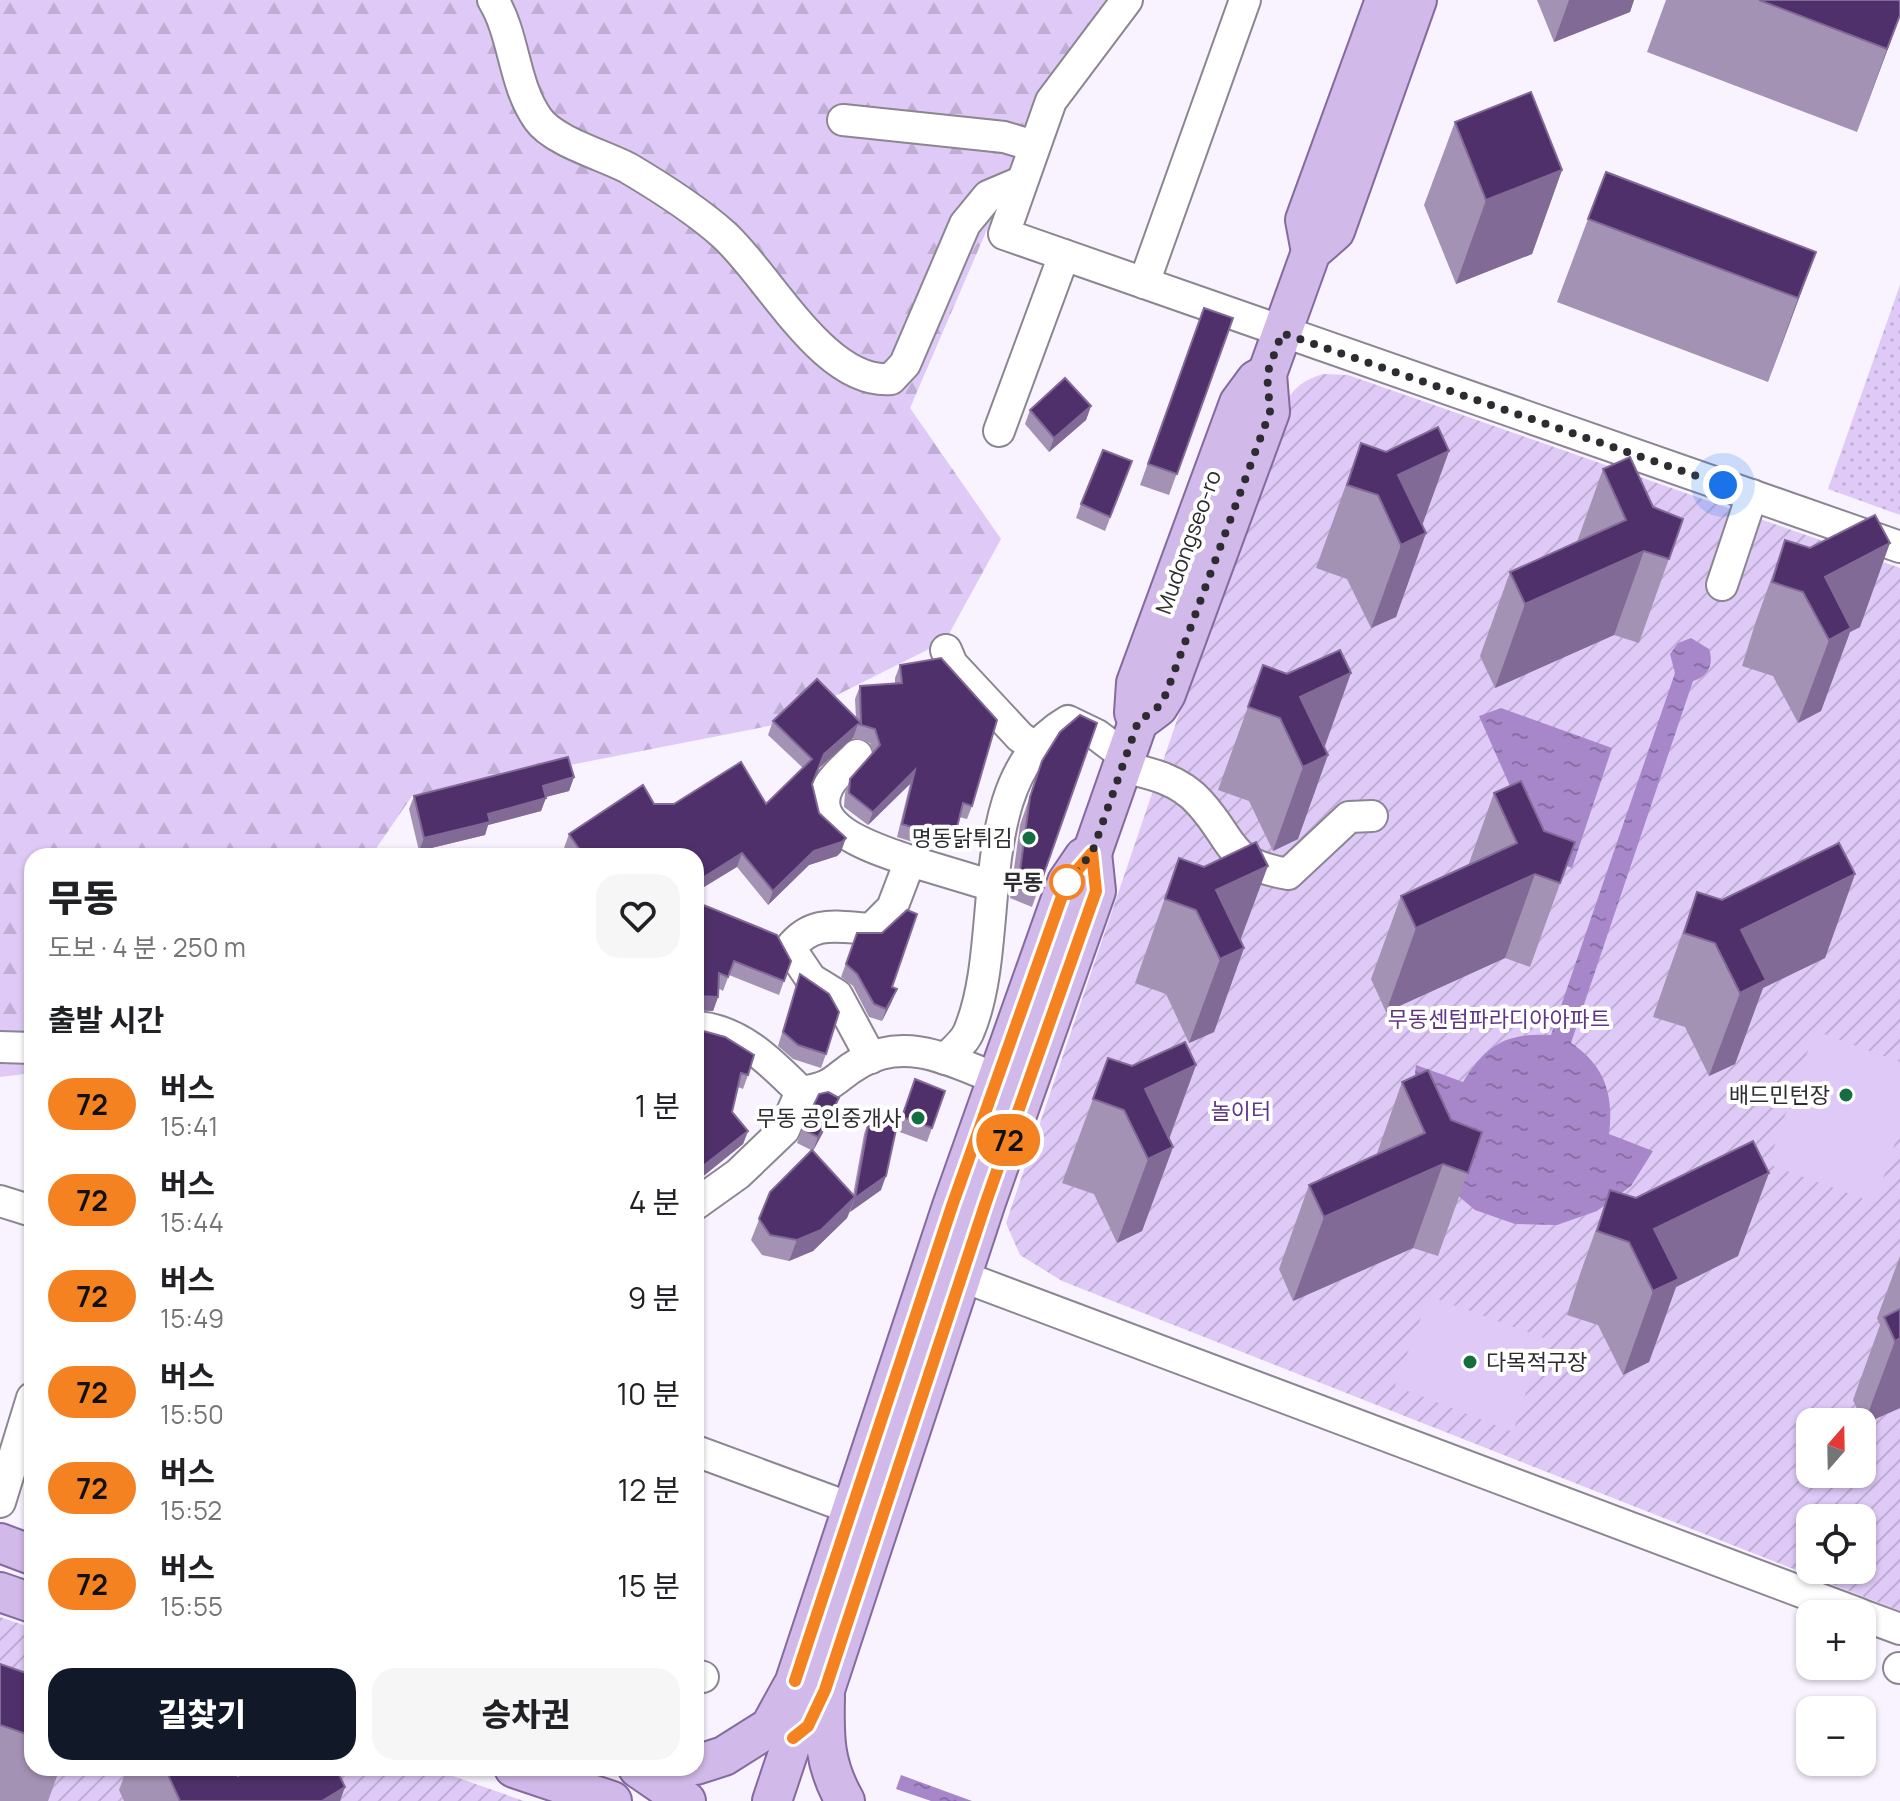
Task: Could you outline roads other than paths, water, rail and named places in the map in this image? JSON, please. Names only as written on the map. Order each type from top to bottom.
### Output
[{"type":"main road","name":"Mudongseo-ro","points":[[1311,252],[1305,220],[1385,0]]},
{"type":"main road","name":"Mudongseo-ro","points":[[867,1514],[947,1220],[1067,882],[1092,853],[1129,749],[1136,683],[1239,403],[1256,380],[1267,374],[1311,252],[1335,231],[1417,0]]},
{"type":"main road","name":"Mudongseo-ro","points":[[810,1685],[867,1514],[961,1276],[1096,891],[1092,853]]},
{"type":"main road","points":[[0,1543],[24,1552]]},
{"type":"main road","points":[[0,1592],[24,1600]]},
{"type":"main road","points":[[772,1801],[793,1738],[790,1716],[810,1685]]},
{"type":"main road","points":[[704,1769],[770,1727],[810,1685]]},
{"type":"main road","points":[[810,1685],[824,1737],[829,1774],[845,1801]]},
{"type":"main road","points":[[537,1776],[610,1801]]},
{"type":"main road","points":[[652,1776],[666,1784],[682,1784]]},
{"type":"street","points":[[493,0],[503,16],[522,83],[538,120],[556,135],[629,169],[708,221],[731,241],[836,363],[874,381],[891,379],[905,364],[965,224],[988,196],[1021,182]]},
{"type":"street","points":[[1127,0],[1051,101],[1004,234],[1900,547]]},
{"type":"street","points":[[1144,283],[1245,0]]},
{"type":"street","points":[[843,120],[1004,137],[1034,146]]},
{"type":"street","points":[[999,431],[1064,255]]},
{"type":"street","points":[[1722,585],[1752,495]]},
{"type":"street","points":[[946,650],[952,664],[1020,737],[1036,748]]},
{"type":"street","points":[[945,1059],[968,1034],[976,1008],[1004,810],[1045,734],[1068,721],[1129,749],[1154,773],[1177,784],[1200,802],[1239,857],[1259,869],[1288,874],[1349,817],[1372,816]]},
{"type":"street","points":[[857,755],[827,787],[825,807],[835,826],[863,846],[993,886]]},
{"type":"street","points":[[871,1058],[837,995],[811,979],[790,948],[802,932],[823,926],[871,929],[892,908],[910,861]]},
{"type":"street","points":[[704,1028],[762,1053],[801,1092]]},
{"type":"street","points":[[0,1047],[24,1048]]},
{"type":"street","points":[[801,1092],[828,1088],[887,1050],[919,1050],[998,1079]]},
{"type":"street","points":[[704,1199],[729,1182],[784,1130],[801,1092]]},
{"type":"street","points":[[0,1201],[24,1208]]},
{"type":"street","points":[[961,1276],[1824,1600]]},
{"type":"street","points":[[0,1502],[24,1420]]},
{"type":"street","points":[[704,1454],[867,1514]]},
{"type":"street","points":[[1876,1620],[1900,1629]]},
{"type":"water","points":[[1691,638],[1709,649],[1710,664],[1703,676],[1693,681],[1571,1043],[1592,1061],[1605,1082],[1610,1107],[1609,1134],[1653,1151],[1631,1186],[1597,1211],[1557,1225],[1515,1224],[1475,1210],[1443,1183],[1411,1106],[1416,1065],[1463,1082],[1481,1058],[1499,1044],[1522,1036],[1551,1035],[1675,673],[1670,654],[1678,643]]},
{"type":"water","points":[[1501,708],[1612,748],[1572,868],[1541,856],[1479,716]]},
{"type":"water","points":[[901,1775],[972,1801],[931,1801],[896,1789]]},
{"type":"place","name":"명동닭튀김","points":[[1029,838]]},
{"type":"place","name":"무동","points":[[1067,882]]},
{"type":"place","name":"배드민턴장","points":[[1846,1095]]},
{"type":"place","name":"무동 공인중개사","points":[[918,1118]]},
{"type":"place","name":"다목적구장","points":[[1470,1362]]},
{"type":"park label","name":"무동센텀파라디아아파트","points":[[1499,1019]]},
{"type":"park label","name":"놀이터","points":[[1241,1111]]}]
